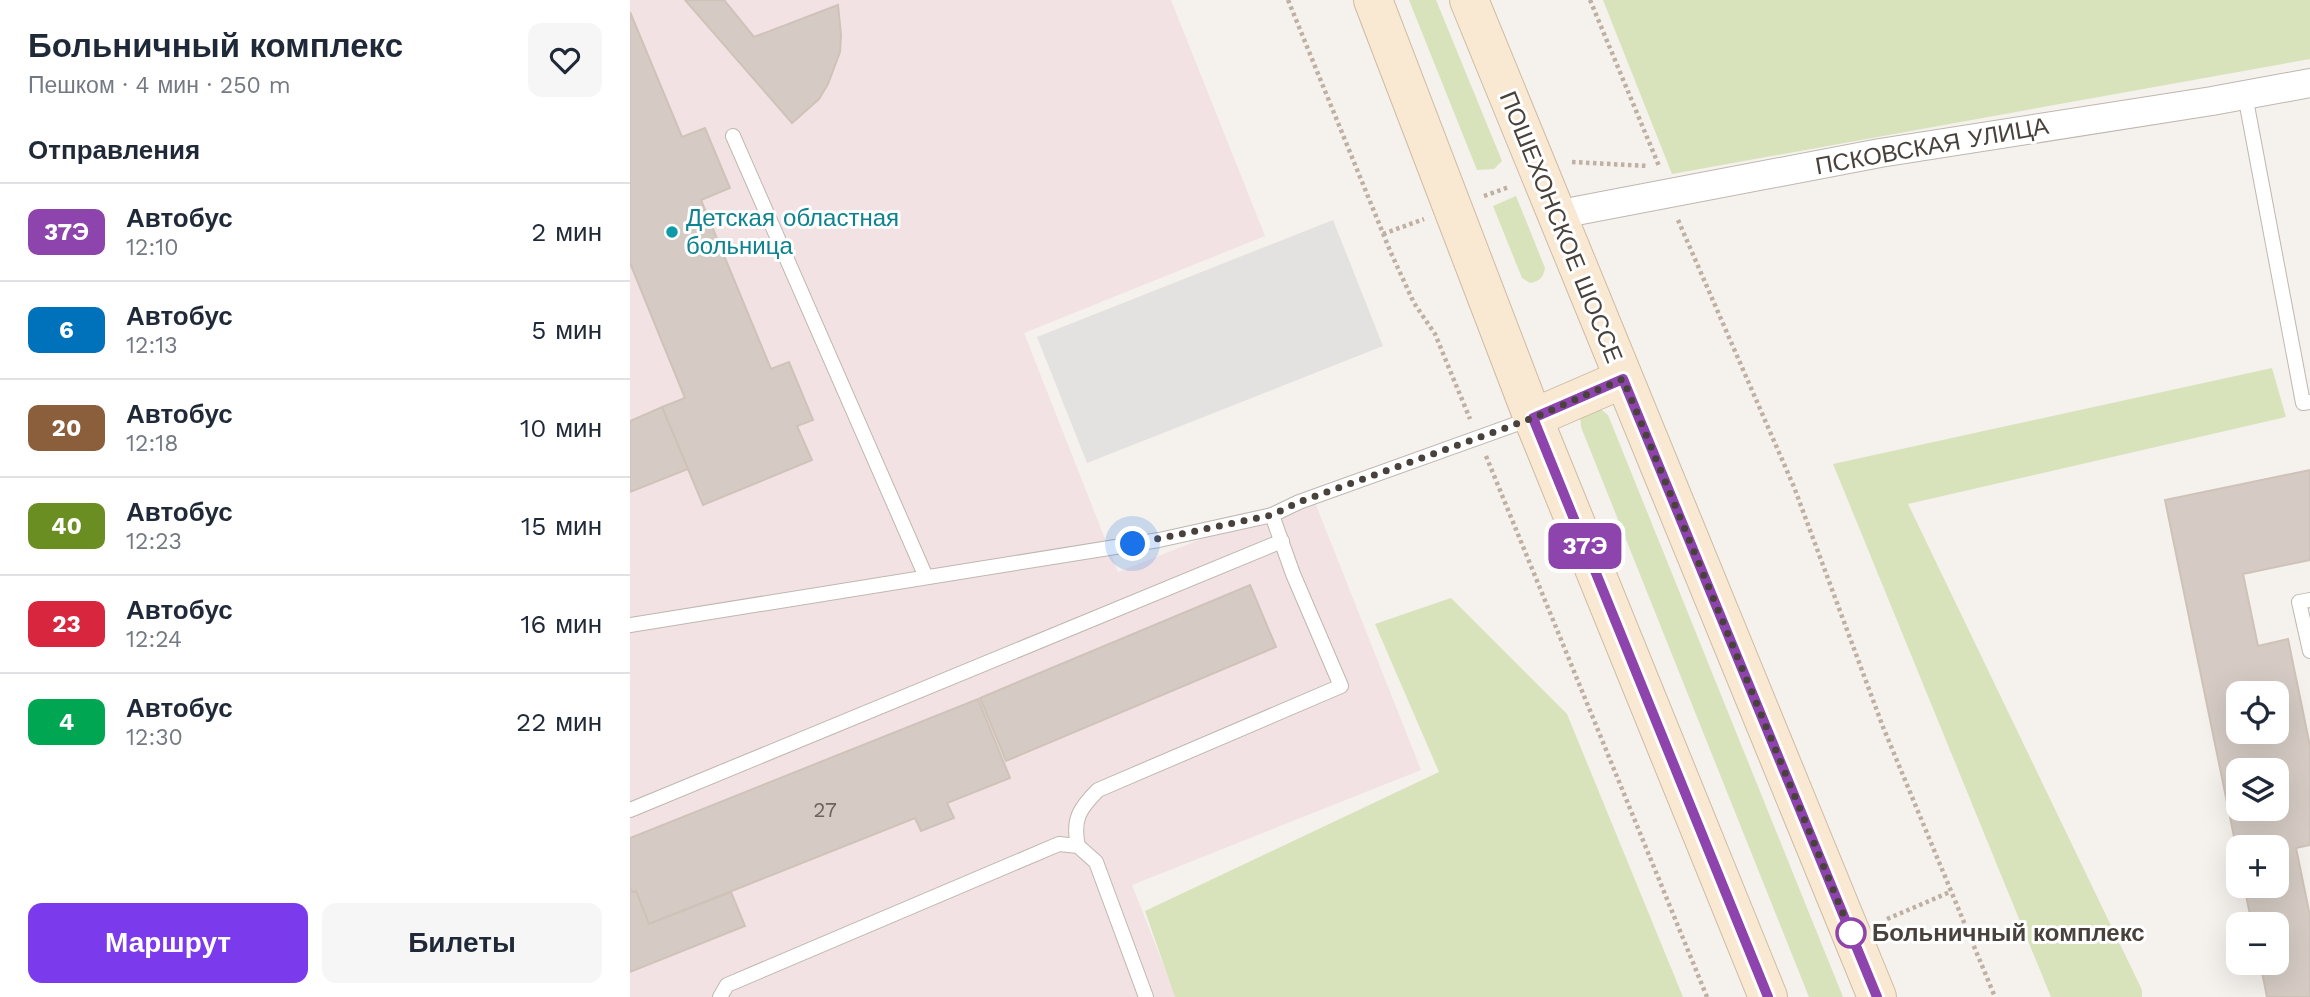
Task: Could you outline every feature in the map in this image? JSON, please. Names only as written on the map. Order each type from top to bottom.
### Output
[{"type":"main road","points":[[1373,0],[1533,418],[1768,997]]},
{"type":"main road","name":"ПОШЕХОНСКОЕ ШОССЕ","points":[[1469,0],[1877,997]]},
{"type":"main road","points":[[1533,418],[1623,379]]},
{"type":"street","name":"ПСКОВСКАЯ УЛИЦА","points":[[1555,215],[1880,153],[2310,83]]},
{"type":"lane","points":[[2245,95],[2303,403],[2310,402]]},
{"type":"lane","points":[[733,136],[926,578]]},
{"type":"lane","points":[[630,625],[1159,540],[1272,515],[1299,502],[1533,418]]},
{"type":"lane","points":[[1146,997],[1096,862],[1079,846],[1076,834],[1080,807],[1098,790],[1341,686],[1293,574],[1272,515]]},
{"type":"lane","points":[[630,810],[1282,541]]},
{"type":"lane","points":[[2310,600],[2299,602],[2310,650]]},
{"type":"lane","points":[[720,997],[727,985],[1059,844],[1079,846]]},
{"type":"path","points":[[1288,0],[1391,253],[1414,303],[1435,334],[1479,438],[1707,997]]},
{"type":"path","points":[[1590,0],[1659,167],[1666,194],[1794,487],[1883,727],[1995,997]]},
{"type":"path","points":[[1887,919],[1950,892]]},
{"type":"shaded area","points":[[630,0],[1171,0],[1265,236],[1024,333],[1118,572],[1312,495],[1421,770],[1132,885],[1176,997],[630,997]]},
{"type":"shaded area","points":[[1333,220],[1383,346],[1087,463],[1037,337]]},
{"type":"green space","points":[[1409,0],[1436,0],[1502,161],[1494,169],[1477,170]]},
{"type":"green space","points":[[1603,0],[2310,0],[2310,59],[1672,174]]},
{"type":"green space","points":[[1516,196],[1545,268],[1541,279],[1530,283],[1522,278],[1493,206]]},
{"type":"green space","points":[[2272,368],[2286,417],[1908,504],[2142,990],[2142,997],[2051,997],[1833,464]]},
{"type":"green space","points":[[1597,406],[1608,415],[1843,997],[1809,997],[1581,427],[1580,416]]},
{"type":"green space","points":[[1451,598],[1567,714],[1683,997],[1175,997],[1145,911],[1439,772],[1375,624]]},
{"type":"building","points":[[685,0],[724,0],[754,37],[838,5],[840,52],[819,99],[792,123]]},
{"type":"building","name":"Детская областная больница","points":[[630,12],[682,137],[705,128],[730,188],[701,200],[771,369],[789,362],[813,420],[797,426],[812,460],[703,505],[662,407],[685,398],[630,263]]},
{"type":"building","points":[[662,407],[688,469],[630,492],[630,421]]},
{"type":"building","points":[[2310,470],[2310,560],[2243,574],[2258,646],[2288,639],[2310,746],[2310,845],[2296,848],[2310,916],[2310,997],[2267,997],[2263,975],[2289,975],[2289,912],[2249,912],[2247,898],[2289,898],[2289,835],[2234,835],[2231,821],[2289,821],[2289,758],[2226,758],[2226,797],[2165,500]]},
{"type":"building","points":[[1250,585],[1276,647],[1006,761],[980,698]]},
{"type":"building","points":[[978,699],[1010,778],[947,803],[954,818],[921,831],[915,818],[649,924],[636,891],[632,892],[630,888],[630,838]]},
{"type":"building","points":[[636,891],[649,924],[731,892],[745,926],[630,972],[630,893]]},
{"type":"bus line","name":"37Э","points":[[1768,997],[1533,418],[1623,379],[1877,997]]},
{"type":"place","name":"Детская областная больница","points":[[672,232]]},
{"type":"place","name":"Больничный комплекс","points":[[1851,933]]},
{"type":"route","points":[[1133,544],[1272,515],[1299,502],[1533,418],[1623,379],[1851,933]]}]
